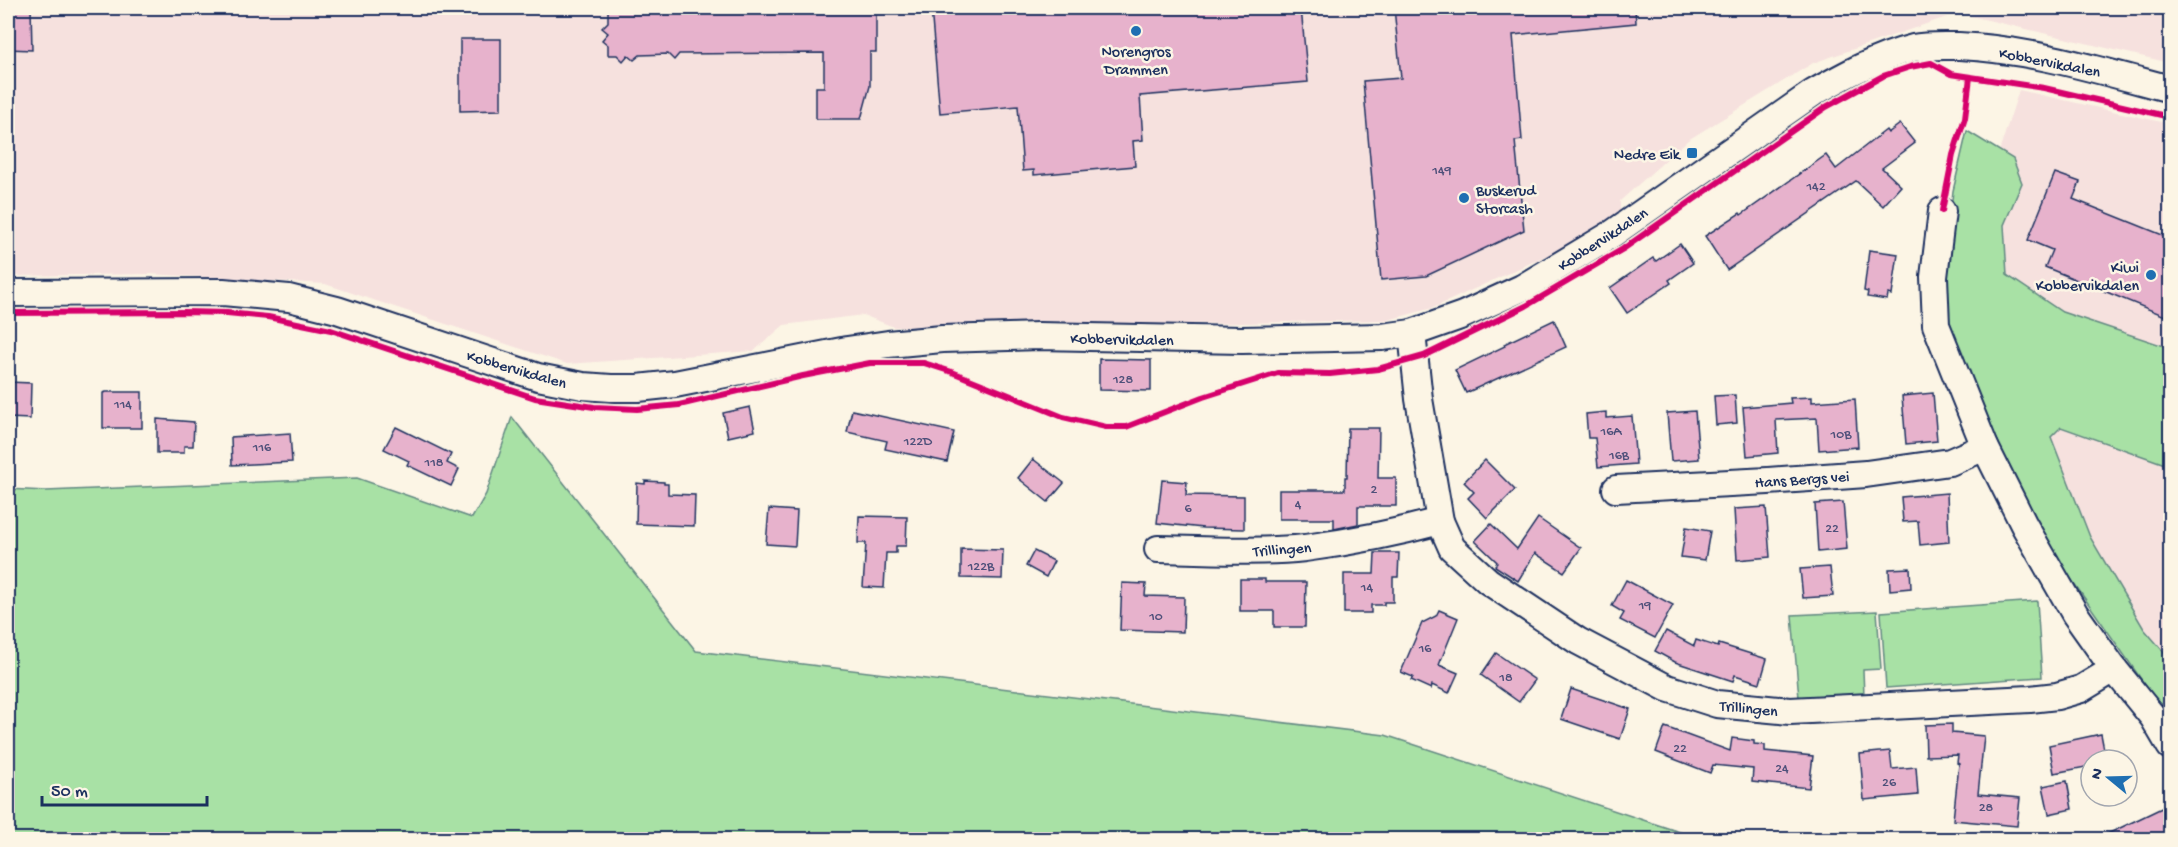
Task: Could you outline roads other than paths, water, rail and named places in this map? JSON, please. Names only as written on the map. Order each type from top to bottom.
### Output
[{"type":"street","name":"Kobbervikdalen","points":[[8,293],[224,292],[289,298],[337,310],[538,377],[584,386],[611,388],[675,384],[847,350],[942,339],[1038,336],[1305,339],[1383,337],[1412,333],[1463,315],[1522,288],[1612,234],[1813,93],[1848,73],[1883,58],[1915,48],[1975,47],[2010,51],[2170,89]]},
{"type":"street","points":[[1942,211],[1934,277],[1936,324],[1984,447],[2074,614],[2153,717],[2170,746]]},
{"type":"street","name":"Trillingen","points":[[1412,333],[1419,399],[1440,520],[1452,548],[1488,581],[1578,641],[1667,688],[1717,704],[1790,711],[2057,696],[2081,689],[2114,669]]},
{"type":"street","name":"Hans Bergs vei","points":[[1616,489],[1768,482],[1866,474],[1950,462],[1984,447]]},
{"type":"street","name":"Trillingen","points":[[1158,549],[1257,551],[1304,548],[1402,532],[1440,520]]},
{"type":"place","name":"Norengros Drammen","points":[[1136,31]]},
{"type":"place","name":"Nedre Eik","points":[[1692,153]]},
{"type":"place","name":"Buskerud Storcash","points":[[1464,198]]},
{"type":"place","name":"Kiwi Kobbervikdalen","points":[[2151,275]]}]
